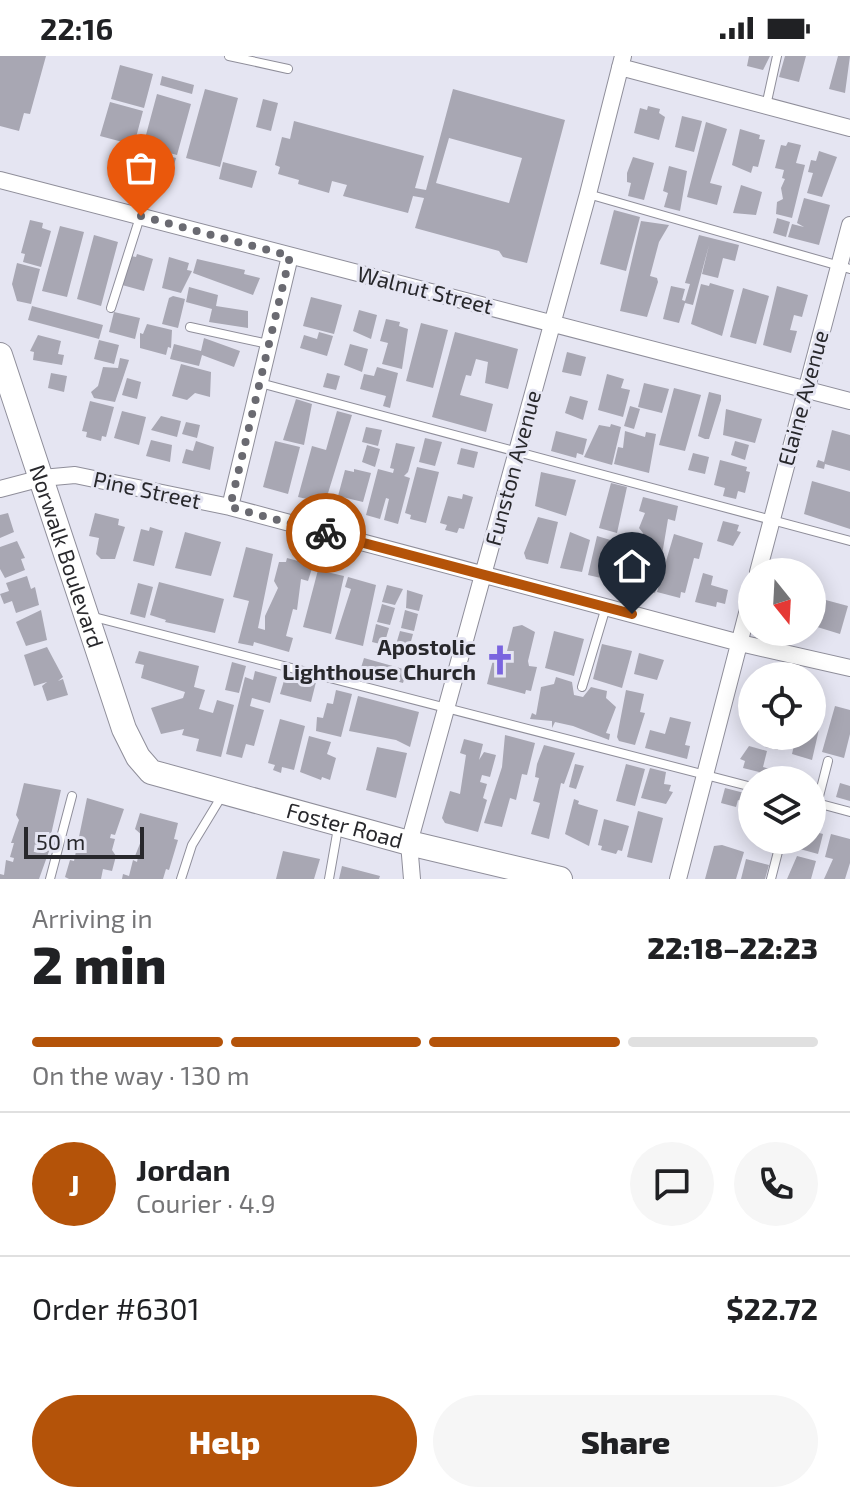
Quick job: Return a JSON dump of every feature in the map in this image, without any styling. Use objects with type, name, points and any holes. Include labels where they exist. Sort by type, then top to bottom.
[{"type":"street","points":[[621,61],[766,106],[850,128]]},
{"type":"street","name":"Funston Avenue","points":[[412,879],[409,843],[588,194],[621,61]]},
{"type":"street","name":"Walnut Street","points":[[0,180],[850,401]]},
{"type":"street","name":"Elaine Avenue","points":[[762,558],[806,390],[844,267],[850,225]]},
{"type":"street","points":[[230,507],[290,256]]},
{"type":"street","name":"Norwalk Boulevard","points":[[0,355],[124,729],[138,757]]},
{"type":"street","name":"Pine Street","points":[[0,489],[42,478],[75,475],[230,507],[738,642]]},
{"type":"street","points":[[678,879],[739,646]]},
{"type":"street","name":"Pine Street","points":[[753,646],[850,668]]},
{"type":"street","name":"Foster Road","points":[[138,757],[151,772],[223,794],[553,878]]},
{"type":"lane","points":[[229,56],[288,69]]},
{"type":"lane","points":[[766,106],[777,56]]},
{"type":"lane","points":[[588,194],[844,267]]},
{"type":"lane","points":[[111,308],[141,216]]},
{"type":"lane","points":[[190,327],[269,345]]},
{"type":"lane","points":[[260,383],[850,541]]},
{"type":"lane","points":[[582,687],[606,607]]},
{"type":"lane","points":[[85,615],[738,783]]},
{"type":"lane","points":[[826,767],[828,761]]},
{"type":"lane","points":[[181,879],[192,845],[223,794]]},
{"type":"lane","points":[[50,879],[72,796]]},
{"type":"lane","points":[[826,806],[850,812]]},
{"type":"lane","points":[[329,879],[339,824]]},
{"type":"lane","points":[[771,879],[777,854]]},
{"type":"building","points":[[0,56],[46,56],[30,114],[24,113],[19,131],[0,126]]},
{"type":"building","points":[[749,56],[770,56],[763,70],[747,66]]},
{"type":"building","points":[[785,56],[806,56],[799,82],[779,77]]},
{"type":"building","points":[[838,56],[850,56],[845,93],[829,89]]},
{"type":"building","points":[[120,65],[153,74],[144,108],[111,99]]},
{"type":"building","points":[[162,76],[194,85],[192,94],[160,85]]},
{"type":"building","points":[[205,89],[238,98],[220,167],[186,158]]},
{"type":"building","points":[[453,89],[565,120],[527,263],[503,257],[499,251],[415,228],[424,198],[413,196],[408,213],[343,196],[347,185],[332,181],[329,193],[278,174],[280,167],[275,165],[282,137],[290,139],[294,121],[424,156],[415,188],[426,190]],"holes":[[[449,138],[522,158],[509,203],[436,183]]]},
{"type":"building","points":[[157,94],[191,104],[177,155],[143,146]]},
{"type":"building","points":[[263,99],[278,103],[271,131],[256,127]]},
{"type":"building","points":[[110,102],[143,111],[134,145],[100,136]]},
{"type":"building","points":[[648,106],[660,109],[659,113],[665,117],[659,140],[634,133],[640,108],[647,110]]},
{"type":"building","points":[[682,116],[702,121],[694,152],[675,147]]},
{"type":"building","points":[[706,122],[727,129],[710,183],[722,186],[717,205],[687,197]]},
{"type":"building","points":[[740,129],[760,135],[759,139],[765,140],[758,167],[753,166],[751,173],[732,165]]},
{"type":"building","points":[[788,142],[801,145],[796,163],[805,165],[792,218],[776,214],[777,202],[783,199],[781,188],[785,179],[782,178],[784,170],[775,168],[781,145],[786,146]]},
{"type":"building","points":[[142,149],[176,158],[171,175],[138,166]]},
{"type":"building","points":[[819,151],[837,157],[822,197],[807,193],[813,173],[808,172],[811,160],[816,161]]},
{"type":"building","points":[[633,157],[654,163],[644,200],[628,196],[631,183],[627,182],[627,173]]},
{"type":"building","points":[[223,162],[257,171],[252,188],[219,179]]},
{"type":"building","points":[[669,166],[687,171],[680,211],[664,207],[668,193],[663,191]]},
{"type":"building","points":[[741,185],[762,192],[756,215],[733,213]]},
{"type":"building","points":[[804,198],[830,205],[819,245],[788,237],[792,224],[804,227],[797,223]]},
{"type":"building","points":[[614,210],[640,217],[626,271],[600,264]]},
{"type":"building","points":[[777,218],[790,222],[786,237],[773,233]]},
{"type":"building","points":[[30,220],[43,223],[42,228],[51,231],[41,267],[23,262],[25,254],[21,253]]},
{"type":"building","points":[[641,221],[669,225],[659,242],[650,276],[657,278],[658,282],[647,317],[620,311]]},
{"type":"building","points":[[60,226],[84,232],[67,297],[42,291]]},
{"type":"building","points":[[94,235],[118,242],[101,306],[77,299]]},
{"type":"building","points":[[699,235],[739,245],[735,261],[723,258],[718,278],[702,274],[709,245],[693,305],[685,303],[679,323],[663,319],[671,286],[685,289],[682,300],[685,301],[690,284],[685,283]]},
{"type":"building","points":[[137,254],[153,259],[144,291],[122,285],[131,256],[136,257]]},
{"type":"building","points":[[169,257],[189,263],[187,270],[192,271],[181,293],[162,288]]},
{"type":"building","points":[[197,259],[245,270],[244,274],[260,278],[253,295],[193,273]]},
{"type":"building","points":[[17,263],[40,269],[31,304],[17,301],[12,284]]},
{"type":"building","points":[[710,283],[734,290],[722,336],[691,324],[701,284],[709,286]]},
{"type":"building","points":[[777,286],[808,295],[802,317],[794,315],[790,330],[797,331],[791,353],[763,345]]},
{"type":"building","points":[[189,287],[218,295],[216,306],[248,311],[248,328],[209,322],[212,309],[186,302]]},
{"type":"building","points":[[743,288],[769,296],[756,344],[730,337]]},
{"type":"building","points":[[311,297],[342,305],[334,334],[303,326]]},
{"type":"building","points":[[169,298],[185,299],[178,328],[162,324]]},
{"type":"building","points":[[32,306],[103,325],[99,339],[28,320]]},
{"type":"building","points":[[359,310],[377,315],[371,339],[353,331]]},
{"type":"building","points":[[114,312],[140,318],[135,339],[109,332]]},
{"type":"building","points":[[386,319],[400,322],[399,326],[408,329],[402,369],[382,364],[388,343],[380,341]]},
{"type":"building","points":[[421,323],[448,330],[433,388],[406,381]]},
{"type":"building","points":[[147,324],[172,330],[171,348],[168,347],[166,355],[140,348],[140,333],[143,334]]},
{"type":"building","points":[[319,332],[333,336],[327,356],[300,348],[304,335],[317,339]]},
{"type":"building","points":[[455,332],[518,349],[508,389],[485,383],[488,362],[476,359],[471,376],[466,375],[460,395],[493,404],[486,432],[432,417]]},
{"type":"building","points":[[38,335],[61,341],[58,354],[64,355],[62,365],[33,360],[34,352],[30,351]]},
{"type":"building","points":[[204,338],[240,351],[234,367],[202,355],[199,366],[170,359],[174,344],[201,351]]},
{"type":"building","points":[[99,340],[119,345],[114,364],[94,359]]},
{"type":"building","points":[[350,344],[368,349],[362,372],[344,365]]},
{"type":"building","points":[[567,352],[586,357],[581,376],[562,372]]},
{"type":"building","points":[[120,358],[129,360],[115,402],[94,398],[91,392],[98,386],[103,367],[118,368]]},
{"type":"building","points":[[181,364],[211,372],[210,397],[195,393],[187,400],[172,396]]},
{"type":"building","points":[[377,367],[398,373],[390,408],[383,406],[386,396],[360,389],[364,374],[374,376]]},
{"type":"building","points":[[51,373],[67,376],[64,392],[48,388]]},
{"type":"building","points":[[327,373],[340,376],[336,390],[323,387]]},
{"type":"building","points":[[607,374],[624,379],[621,388],[630,390],[623,417],[598,410]]},
{"type":"building","points":[[127,378],[141,382],[137,399],[122,395]]},
{"type":"building","points":[[644,383],[669,389],[662,413],[638,407]]},
{"type":"building","points":[[674,388],[701,395],[685,451],[659,445]]},
{"type":"building","points":[[709,392],[721,395],[721,400],[709,439],[705,439],[698,436]]},
{"type":"building","points":[[570,396],[588,401],[583,420],[565,413]]},
{"type":"building","points":[[296,399],[312,404],[304,445],[283,440]]},
{"type":"building","points":[[90,401],[114,407],[106,437],[102,436],[101,441],[86,437],[87,432],[82,431]]},
{"type":"building","points":[[630,406],[640,409],[634,429],[624,426]]},
{"type":"building","points":[[726,409],[762,419],[755,443],[723,435]]},
{"type":"building","points":[[122,411],[146,417],[139,445],[114,438]]},
{"type":"building","points":[[337,411],[352,415],[325,503],[298,497],[312,446],[326,450]]},
{"type":"building","points":[[161,416],[181,421],[177,437],[151,430]]},
{"type":"building","points":[[186,422],[200,425],[197,438],[182,434]]},
{"type":"building","points":[[611,424],[621,427],[612,465],[584,457],[599,425],[610,427]]},
{"type":"building","points":[[366,427],[382,430],[378,446],[362,442]]},
{"type":"building","points":[[832,430],[850,435],[850,471],[825,464],[824,469],[816,467],[818,460],[824,462]]},
{"type":"building","points":[[556,431],[587,439],[583,455],[577,453],[576,458],[551,451]]},
{"type":"building","points":[[625,431],[645,437],[646,432],[656,434],[649,473],[614,464],[618,447],[623,448]]},
{"type":"building","points":[[425,438],[442,442],[435,466],[419,462]]},
{"type":"building","points":[[151,440],[172,445],[170,462],[146,456]]},
{"type":"building","points":[[196,441],[214,447],[210,470],[182,463],[186,449],[193,451]]},
{"type":"building","points":[[275,441],[300,447],[288,494],[263,487]]},
{"type":"building","points":[[735,441],[749,445],[745,460],[731,455]]},
{"type":"building","points":[[396,443],[415,447],[404,476],[410,478],[398,524],[384,520],[389,499],[386,498],[380,519],[366,515],[378,469],[393,473],[394,469],[390,468]]},
{"type":"building","points":[[367,445],[380,449],[375,467],[362,462]]},
{"type":"building","points":[[461,448],[478,452],[474,468],[457,464]]},
{"type":"building","points":[[693,453],[709,457],[705,474],[688,470]]},
{"type":"building","points":[[720,460],[747,467],[746,471],[750,472],[745,493],[738,491],[736,499],[723,496],[725,488],[714,485]]},
{"type":"building","points":[[417,467],[439,472],[426,523],[410,519],[411,515],[405,513]]},
{"type":"building","points":[[354,469],[371,473],[363,502],[338,496],[345,470],[354,472]]},
{"type":"building","points":[[541,472],[576,480],[566,516],[535,506]]},
{"type":"building","points":[[812,481],[850,492],[850,529],[804,514]]},
{"type":"building","points":[[611,483],[627,487],[617,533],[599,528]]},
{"type":"building","points":[[463,494],[473,497],[464,529],[459,528],[457,533],[445,530],[447,525],[440,523],[448,496],[462,499]]},
{"type":"building","points":[[643,497],[678,506],[675,521],[668,519],[662,555],[659,554],[653,575],[660,576],[655,593],[624,581],[631,554],[637,555],[638,538],[641,539],[643,533],[639,528],[645,513],[639,511]]},
{"type":"building","points":[[8,513],[14,532],[0,538],[0,515]]},
{"type":"building","points":[[95,513],[119,519],[118,525],[125,527],[115,559],[101,559],[96,554],[99,538],[89,536]]},
{"type":"building","points":[[538,517],[558,522],[548,564],[526,559],[524,553]]},
{"type":"building","points":[[723,521],[739,525],[737,531],[741,532],[733,546],[717,541]]},
{"type":"building","points":[[150,527],[163,531],[154,566],[133,561],[141,529],[149,531]]},
{"type":"building","points":[[185,532],[221,542],[211,576],[175,568]]},
{"type":"building","points":[[570,532],[590,540],[582,572],[560,568]]},
{"type":"building","points":[[674,534],[703,543],[699,559],[694,558],[685,593],[681,592],[680,598],[657,592]]},
{"type":"building","points":[[597,536],[624,544],[614,581],[588,575]]},
{"type":"building","points":[[17,541],[25,558],[21,559],[25,570],[5,578],[0,569],[0,547]]},
{"type":"building","points":[[246,547],[273,554],[258,628],[265,630],[265,616],[278,588],[274,581],[279,562],[286,562],[287,558],[313,565],[308,581],[301,579],[297,610],[293,609],[286,636],[293,638],[289,652],[254,642],[253,646],[238,643],[249,601],[233,597]]},
{"type":"building","points":[[318,570],[344,576],[331,634],[303,627]]},
{"type":"building","points":[[703,573],[713,576],[711,585],[728,590],[725,604],[717,602],[716,607],[695,602]]},
{"type":"building","points":[[27,576],[31,589],[35,587],[39,605],[16,613],[12,601],[4,604],[0,594],[9,591],[6,583]]},
{"type":"building","points":[[348,577],[376,585],[363,646],[335,639],[351,589],[345,587]]},
{"type":"building","points":[[159,582],[224,599],[215,633],[165,622],[150,615]]},
{"type":"building","points":[[138,583],[153,587],[145,618],[130,614]]},
{"type":"building","points":[[387,585],[403,589],[395,605],[382,602]]},
{"type":"building","points":[[407,590],[423,595],[419,611],[406,608]]},
{"type":"building","points":[[826,600],[848,606],[840,634],[826,630]]},
{"type":"building","points":[[382,604],[395,608],[390,625],[377,622]]},
{"type":"building","points":[[41,610],[47,640],[26,646],[16,622]]},
{"type":"building","points":[[405,610],[418,614],[414,631],[401,628]]},
{"type":"building","points":[[376,624],[389,628],[384,645],[372,642]]},
{"type":"building","points":[[522,625],[535,632],[528,661],[529,666],[537,667],[531,691],[526,690],[525,694],[487,684],[494,656],[502,658],[506,655],[513,627]]},
{"type":"building","points":[[400,631],[413,634],[408,652],[395,648]]},
{"type":"building","points":[[554,631],[584,639],[574,676],[545,668]]},
{"type":"building","points":[[602,644],[632,651],[622,688],[593,679]]},
{"type":"building","points":[[47,647],[63,677],[58,681],[63,679],[68,695],[47,701],[42,686],[47,682],[34,686],[24,655]]},
{"type":"building","points":[[139,651],[199,666],[194,687],[205,690],[199,709],[213,713],[217,700],[234,705],[221,757],[196,751],[199,739],[182,735],[184,729],[161,734],[151,708],[183,698],[185,692],[141,678],[144,665],[135,663]]},
{"type":"building","points":[[639,653],[664,660],[657,680],[634,674]]},
{"type":"building","points":[[364,658],[407,670],[403,683],[360,671]]},
{"type":"building","points":[[232,662],[246,666],[239,693],[225,690]]},
{"type":"building","points":[[255,671],[277,677],[270,703],[252,698],[250,706],[264,710],[254,746],[246,744],[242,758],[226,754],[245,677],[253,680]]},
{"type":"building","points":[[286,674],[316,682],[311,702],[280,694]]},
{"type":"building","points":[[556,677],[572,682],[574,695],[583,697],[591,687],[607,691],[606,698],[616,707],[606,733],[610,734],[609,740],[573,726],[555,722],[552,728],[552,721],[530,719],[532,713],[536,715],[541,687],[554,684]]},
{"type":"building","points":[[336,690],[352,694],[341,737],[316,731],[317,717],[323,718],[327,703],[333,704]]},
{"type":"building","points":[[626,690],[644,694],[640,712],[645,713],[635,745],[619,741],[617,737]]},
{"type":"building","points":[[358,696],[419,712],[410,747],[396,740],[349,731]]},
{"type":"building","points":[[835,706],[850,710],[850,734],[844,758],[822,752],[826,750],[826,738]]},
{"type":"building","points":[[670,717],[691,722],[685,745],[690,746],[687,759],[645,748],[650,730],[665,734]]},
{"type":"building","points":[[280,719],[305,726],[294,770],[282,767],[281,773],[273,770],[275,765],[268,763]]},
{"type":"building","points":[[505,735],[535,743],[527,775],[522,774],[516,800],[510,798],[502,827],[484,823],[502,767]]},
{"type":"building","points":[[309,736],[331,742],[327,754],[336,758],[330,780],[300,772]]},
{"type":"building","points":[[464,739],[483,744],[479,760],[484,752],[496,755],[490,777],[482,775],[480,782],[487,784],[483,798],[487,800],[478,832],[445,823],[442,818],[450,791],[460,794],[466,755],[460,753]]},
{"type":"building","points":[[544,745],[575,753],[564,784],[561,783],[549,839],[531,834],[540,803],[533,801],[539,778],[535,777],[537,764]]},
{"type":"building","points":[[377,747],[407,753],[396,798],[366,790]]},
{"type":"building","points":[[746,750],[767,751],[763,766],[744,766],[745,761],[740,759]]},
{"type":"building","points":[[793,750],[814,750],[812,760],[792,754]]},
{"type":"building","points":[[575,764],[584,766],[576,789],[569,787]]},
{"type":"building","points":[[626,764],[645,769],[635,806],[616,801]]},
{"type":"building","points":[[650,768],[666,772],[664,784],[671,785],[669,791],[673,792],[666,804],[641,798]]},
{"type":"building","points":[[24,783],[61,790],[50,839],[53,840],[39,879],[0,879],[0,874],[4,875],[6,860],[13,862],[14,858],[10,857],[14,843],[11,843],[19,820],[16,815]]},
{"type":"building","points":[[840,783],[850,786],[850,801],[836,797]]},
{"type":"building","points":[[725,788],[738,791],[736,807],[721,803]]},
{"type":"building","points":[[87,798],[124,809],[115,835],[111,834],[110,838],[115,839],[112,850],[116,856],[112,871],[103,869],[101,879],[69,879],[65,877],[70,860],[74,861]]},
{"type":"building","points":[[574,799],[579,801],[578,804],[598,810],[589,846],[565,834]]},
{"type":"building","points":[[638,811],[663,818],[652,863],[627,857]]},
{"type":"building","points":[[140,813],[178,823],[174,839],[178,840],[163,879],[122,879],[123,874],[129,876],[133,860],[137,862],[138,857],[135,856],[143,836],[135,829]]},
{"type":"building","points":[[604,819],[629,826],[622,851],[618,850],[616,854],[601,850],[602,846],[598,845]]},
{"type":"building","points":[[831,834],[850,839],[850,863],[845,879],[824,879],[833,859],[825,857]]},
{"type":"building","points":[[722,845],[743,854],[736,879],[705,879],[714,846]]},
{"type":"building","points":[[283,851],[320,859],[314,879],[276,879]]},
{"type":"building","points":[[797,856],[816,861],[811,879],[787,879]]},
{"type":"building","points":[[746,859],[769,865],[765,879],[741,879]]},
{"type":"building","points":[[342,866],[380,876],[379,879],[339,879]]},
{"type":"way so far","points":[[141,216],[290,256],[230,507],[326,533]]},
{"type":"place","name":"Apostolic Lighthouse Church","points":[[500,660]]},
{"type":"route","points":[[326,533],[632,614]]}]
